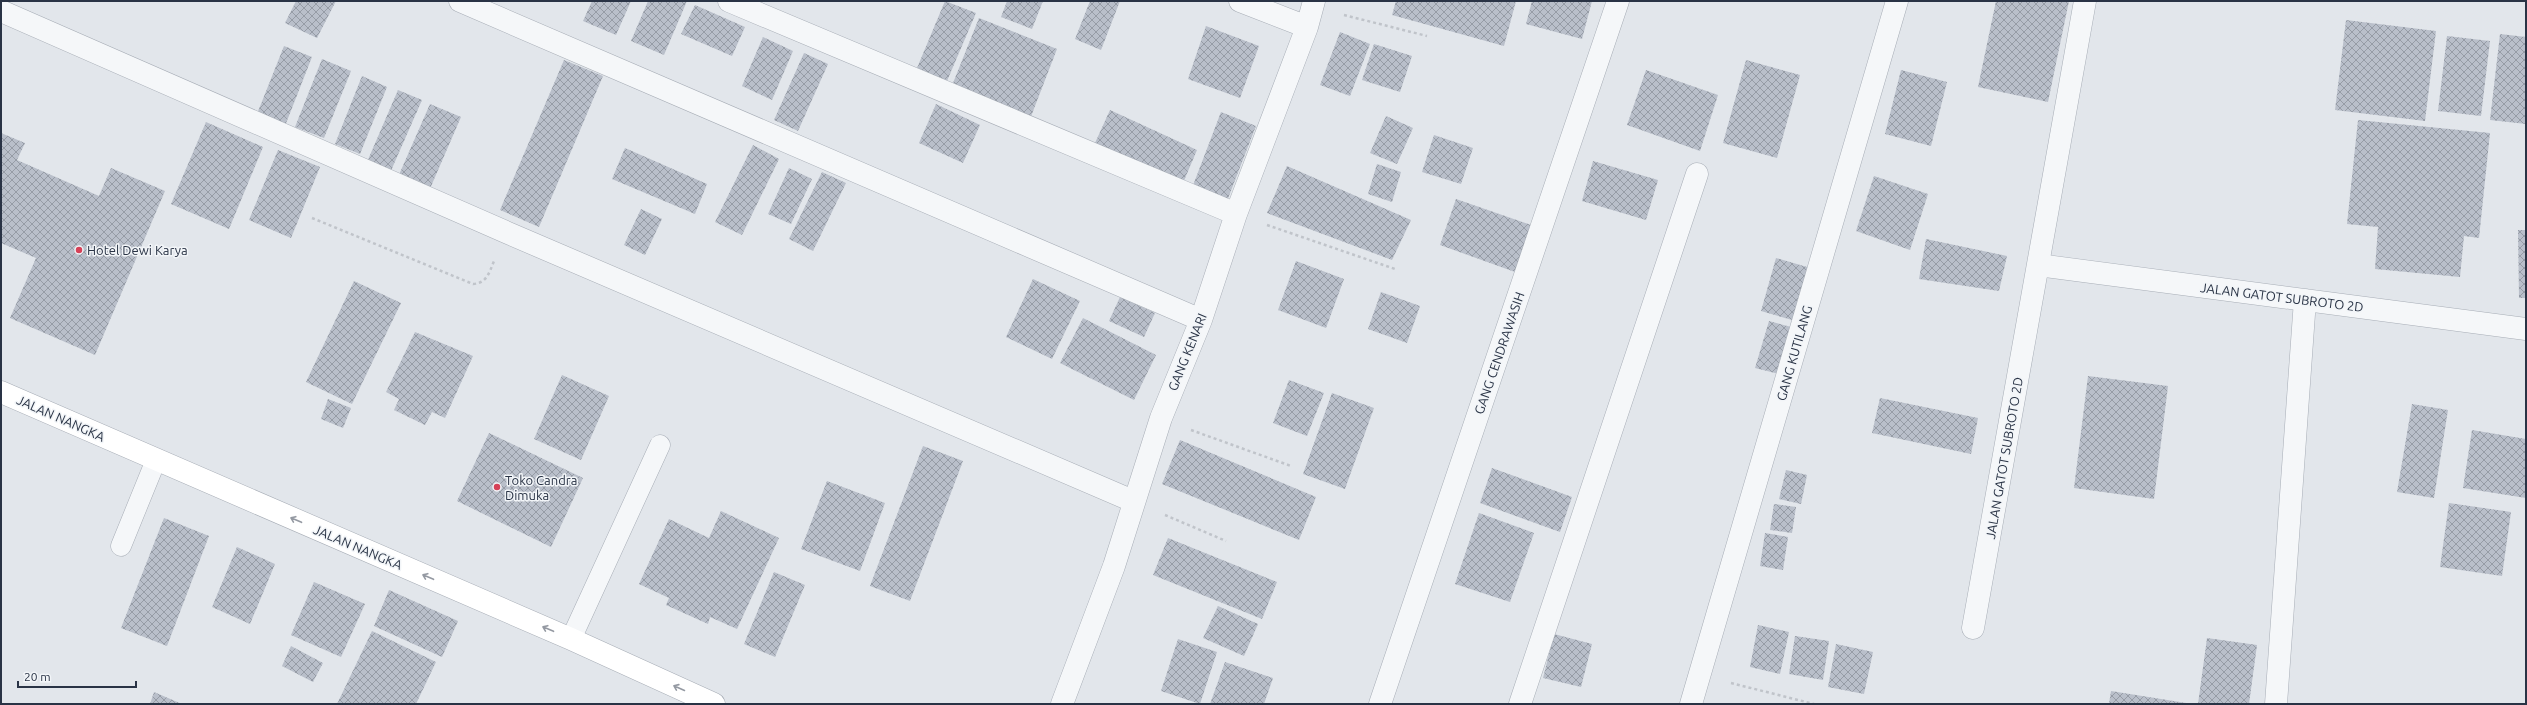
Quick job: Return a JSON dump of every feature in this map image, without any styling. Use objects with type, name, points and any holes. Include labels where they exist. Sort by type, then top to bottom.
[{"type":"main road","name":"JALAN NANGKA","points":[[1,392],[571,638],[714,704]]},
{"type":"street","points":[[460,1],[1201,320]]},
{"type":"street","points":[[729,1],[1236,214]]},
{"type":"street","points":[[1240,1],[1311,12]]},
{"type":"street","name":"GANG CENDRAWASIH","points":[[1380,704],[1618,1]]},
{"type":"street","name":"GANG KUTILANG","points":[[1691,704],[1897,1]]},
{"type":"street","name":"JALAN GATOT SUBROTO 2D","points":[[1973,628],[2085,1]]},
{"type":"street","points":[[1,11],[508,233],[1133,501]]},
{"type":"street","name":"GANG KENARI","points":[[1062,704],[1114,566],[1133,501],[1161,418],[1201,320],[1236,214],[1311,12]]},
{"type":"street","points":[[1520,704],[1697,174]]},
{"type":"street","name":"JALAN GATOT SUBROTO 2D","points":[[2038,265],[2526,329]]},
{"type":"street","points":[[2276,704],[2305,300]]},
{"type":"lane","points":[[571,638],[660,445]]},
{"type":"lane","points":[[121,546],[156,460]]},
{"type":"path","points":[[1311,12],[1427,36]]},
{"type":"path","points":[[1236,214],[1395,269]]},
{"type":"path","points":[[312,218],[473,284],[481,283],[487,278],[508,233]]},
{"type":"path","points":[[1161,418],[1291,466]]},
{"type":"path","points":[[1133,501],[1226,541]]},
{"type":"path","points":[[1700,674],[1814,704]]},
{"type":"building","points":[[296,1],[336,1],[317,38],[285,23]]},
{"type":"building","points":[[592,1],[631,1],[616,35],[583,21]]},
{"type":"building","points":[[648,1],[687,1],[664,55],[631,41]]},
{"type":"building","points":[[945,1],[976,13],[947,81],[917,68]]},
{"type":"building","points":[[1007,1],[1043,1],[1032,29],[1001,17]]},
{"type":"building","points":[[1090,1],[1120,1],[1101,50],[1075,39]]},
{"type":"building","points":[[1396,1],[1516,1],[1504,46],[1392,15]]},
{"type":"building","points":[[1532,1],[1592,1],[1582,39],[1526,24]]},
{"type":"building","points":[[1996,1],[2069,1],[2048,102],[1978,87]]},
{"type":"building","points":[[695,5],[745,27],[732,56],[681,34]]},
{"type":"building","points":[[979,18],[1057,49],[1030,119],[951,88]]},
{"type":"building","points":[[2346,20],[2436,31],[2425,121],[2335,110]]},
{"type":"building","points":[[1206,26],[1259,46],[1240,98],[1188,79]]},
{"type":"building","points":[[1340,32],[1370,44],[1350,96],[1320,85]]},
{"type":"building","points":[[2500,34],[2526,37],[2526,124],[2490,120]]},
{"type":"building","points":[[2447,36],[2490,41],[2481,116],[2438,111]]},
{"type":"building","points":[[763,37],[793,51],[772,100],[742,86]]},
{"type":"building","points":[[1374,44],[1412,56],[1400,92],[1362,80]]},
{"type":"building","points":[[284,46],[312,57],[283,131],[255,119]]},
{"type":"building","points":[[804,53],[828,64],[798,131],[774,120]]},
{"type":"building","points":[[322,59],[351,71],[324,138],[295,127]]},
{"type":"building","points":[[564,60],[603,76],[539,227],[500,210]]},
{"type":"building","points":[[1746,60],[1800,75],[1777,158],[1723,143]]},
{"type":"building","points":[[1646,70],[1718,95],[1700,151],[1627,125]]},
{"type":"building","points":[[1901,70],[1947,82],[1931,146],[1885,134]]},
{"type":"building","points":[[362,76],[387,87],[360,154],[335,144]]},
{"type":"building","points":[[398,90],[422,100],[390,173],[367,162]]},
{"type":"building","points":[[430,104],[461,117],[429,191],[398,177]]},
{"type":"building","points":[[936,104],[980,125],[963,163],[919,143]]},
{"type":"building","points":[[1110,110],[1197,150],[1183,183],[1095,143]]},
{"type":"building","points":[[1221,112],[1256,126],[1227,201],[1192,188]]},
{"type":"building","points":[[1386,116],[1413,128],[1397,164],[1370,153]]},
{"type":"building","points":[[2358,120],[2490,133],[2479,238],[2464,236],[2460,277],[2375,269],[2378,227],[2347,224]]},
{"type":"building","points":[[206,122],[263,147],[229,229],[171,204]]},
{"type":"building","name":"Hotel Dewi Karya","points":[[1,133],[25,143],[17,160],[99,196],[111,168],[165,191],[95,355],[10,318],[36,258],[1,243]]},
{"type":"building","points":[[1434,135],[1473,148],[1461,184],[1422,172]]},
{"type":"building","points":[[753,145],[779,159],[742,235],[715,222]]},
{"type":"building","points":[[625,148],[707,184],[695,214],[612,179]]},
{"type":"building","points":[[278,150],[320,167],[291,238],[249,220]]},
{"type":"building","points":[[1593,161],[1658,180],[1646,220],[1582,201]]},
{"type":"building","points":[[1377,164],[1401,172],[1392,202],[1368,194]]},
{"type":"building","points":[[1287,166],[1411,220],[1392,260],[1267,213]]},
{"type":"building","points":[[789,168],[812,179],[791,224],[768,214]]},
{"type":"building","points":[[822,172],[846,183],[813,251],[789,239]]},
{"type":"building","points":[[1874,176],[1928,194],[1910,250],[1856,231]]},
{"type":"building","points":[[1456,199],[1531,225],[1515,272],[1440,245]]},
{"type":"building","points":[[641,209],[662,219],[645,255],[624,245]]},
{"type":"building","points":[[2518,230],[2526,230],[2526,298],[2519,298]]},
{"type":"building","points":[[1926,239],[2007,256],[1999,291],[1919,279]]},
{"type":"building","points":[[1776,258],[1814,269],[1799,322],[1761,311]]},
{"type":"building","points":[[1296,261],[1344,279],[1326,328],[1278,310]]},
{"type":"building","points":[[1033,279],[1080,301],[1052,359],[1006,337]]},
{"type":"building","points":[[354,281],[401,303],[352,404],[306,382]]},
{"type":"building","points":[[1381,292],[1420,306],[1407,343],[1368,329]]},
{"type":"building","points":[[1120,297],[1155,313],[1144,337],[1109,321]]},
{"type":"building","points":[[1083,318],[1156,355],[1134,400],[1060,363]]},
{"type":"building","points":[[1769,321],[1795,328],[1783,375],[1755,368]]},
{"type":"building","points":[[415,332],[473,356],[445,418],[432,412],[425,425],[394,410],[399,399],[386,392]]},
{"type":"building","points":[[562,375],[609,396],[581,460],[534,439]]},
{"type":"building","points":[[2088,376],[2168,386],[2154,499],[2074,488]]},
{"type":"building","points":[[1289,380],[1324,393],[1307,436],[1273,423]]},
{"type":"building","points":[[1332,393],[1374,408],[1345,489],[1303,474]]},
{"type":"building","points":[[1880,398],[1978,418],[1971,454],[1872,433]]},
{"type":"building","points":[[328,399],[351,408],[343,428],[321,419]]},
{"type":"building","points":[[2412,404],[2448,410],[2434,498],[2397,492]]},
{"type":"building","points":[[2472,430],[2526,439],[2526,498],[2463,488]]},
{"type":"building","points":[[489,433],[583,478],[551,547],[457,501]]},
{"type":"building","points":[[1180,440],[1316,497],[1299,540],[1162,484]]},
{"type":"building","points":[[923,446],[963,461],[910,601],[870,586]]},
{"type":"building","points":[[1492,468],[1572,497],[1560,532],[1480,503]]},
{"type":"building","points":[[1786,470],[1807,475],[1801,504],[1779,499]]},
{"type":"building","points":[[827,481],[885,503],[860,571],[801,549]]},
{"type":"building","points":[[2449,503],[2511,512],[2502,576],[2440,567]]},
{"type":"building","points":[[1774,504],[1796,507],[1792,533],[1770,530]]},
{"type":"building","points":[[721,511],[779,538],[737,629],[710,617],[708,624],[666,605],[669,598],[639,584],[669,519],[709,538]]},
{"type":"building","points":[[1479,513],[1534,533],[1510,602],[1455,584]]},
{"type":"building","points":[[164,518],[209,536],[167,646],[121,628]]},
{"type":"building","points":[[1765,533],[1788,537],[1783,570],[1760,566]]},
{"type":"building","points":[[1168,538],[1277,582],[1262,619],[1153,575]]},
{"type":"building","points":[[237,547],[275,564],[250,624],[212,607]]},
{"type":"building","points":[[774,572],[805,585],[775,657],[744,644]]},
{"type":"building","points":[[314,582],[365,604],[341,657],[291,635]]},
{"type":"building","points":[[389,590],[458,621],[442,657],[374,626]]},
{"type":"building","points":[[1218,606],[1258,624],[1244,656],[1203,638]]},
{"type":"building","points":[[1758,625],[1789,632],[1780,674],[1750,667]]},
{"type":"building","points":[[372,631],[436,662],[416,704],[337,704]]},
{"type":"building","points":[[1554,634],[1592,644],[1581,687],[1543,678]]},
{"type":"building","points":[[1795,636],[1829,641],[1823,680],[1789,674]]},
{"type":"building","points":[[2207,638],[2257,645],[2249,704],[2198,704]]},
{"type":"building","points":[[1178,639],[1217,652],[1200,704],[1161,691]]},
{"type":"building","points":[[1836,644],[1873,652],[1864,694],[1828,687]]},
{"type":"building","points":[[291,646],[323,663],[313,682],[282,666]]},
{"type":"building","points":[[1225,662],[1273,678],[1264,704],[1210,704]]},
{"type":"building","points":[[2111,691],[2186,703],[2186,704],[2109,704]]},
{"type":"building","points":[[154,692],[182,704],[150,704]]},
{"type":"place","name":"Hotel Dewi Karya","points":[[79,250]]},
{"type":"place","name":"Toko Candra Dimuka","points":[[497,487]]}]
